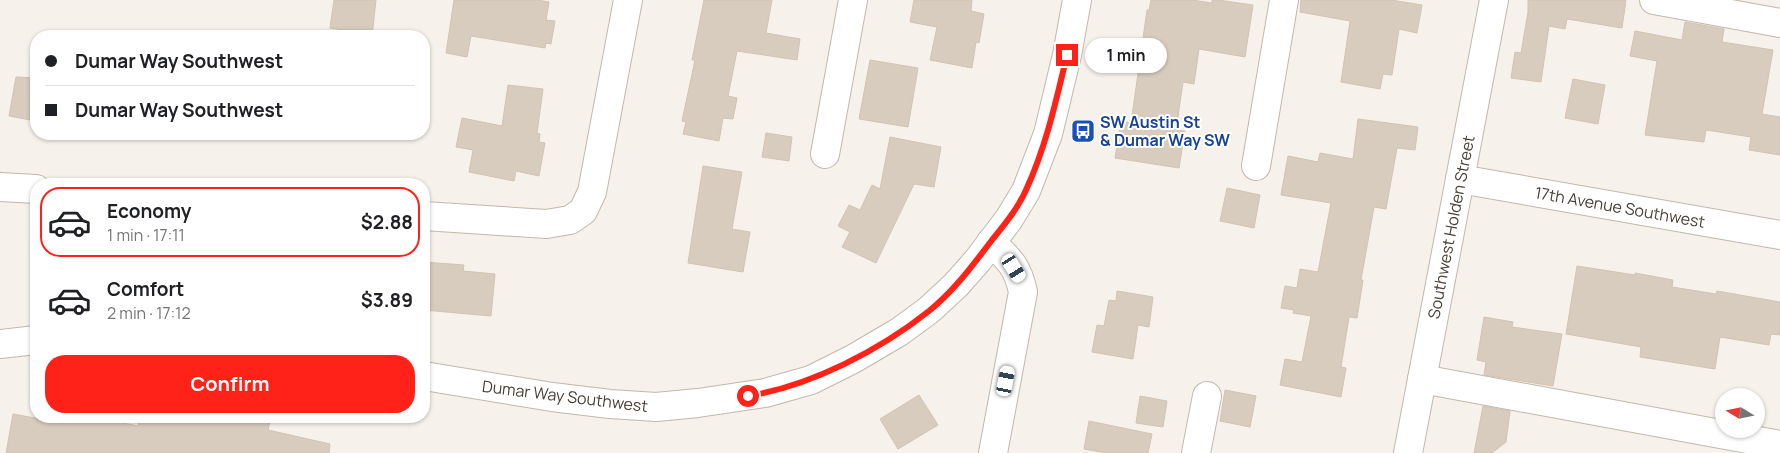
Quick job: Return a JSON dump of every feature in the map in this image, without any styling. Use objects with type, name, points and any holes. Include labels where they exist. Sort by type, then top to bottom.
[{"type":"street","points":[[430,216],[546,224],[570,220],[583,211],[592,192],[628,0]]},
{"type":"street","points":[[825,154],[853,0]]},
{"type":"street","name":"Dumar Way Southwest","points":[[430,377],[562,398],[656,407],[765,393],[811,380],[853,360],[899,332],[930,310],[978,260],[1009,219],[1026,190],[1048,134],[1067,55],[1077,0]]},
{"type":"street","points":[[1256,166],[1284,0]]},
{"type":"street","name":"Southwest Holden Street","points":[[1408,453],[1494,0]]},
{"type":"street","points":[[1654,0],[1780,23]]},
{"type":"street","name":"17th Avenue Southwest","points":[[1460,179],[1780,235]]},
{"type":"street","points":[[0,187],[30,189]]},
{"type":"street","points":[[991,242],[1009,259],[1020,276],[1023,292],[993,453]]},
{"type":"street","points":[[0,344],[30,341]]},
{"type":"street","points":[[1422,379],[1780,445]]},
{"type":"street","points":[[1196,453],[1206,396]]},
{"type":"building","points":[[334,0],[376,0],[373,30],[330,28]]},
{"type":"building","points":[[454,0],[537,0],[549,2],[546,20],[555,21],[551,44],[546,43],[545,48],[471,36],[467,57],[446,53]]},
{"type":"building","points":[[704,0],[772,0],[766,33],[800,39],[797,60],[737,51],[728,96],[737,98],[733,119],[723,118],[719,141],[683,134],[686,122],[682,121],[695,60],[692,60]]},
{"type":"building","points":[[914,0],[972,0],[971,11],[984,14],[979,43],[976,42],[972,68],[930,60],[937,27],[910,22]]},
{"type":"building","points":[[1151,0],[1192,0],[1212,3],[1212,0],[1218,0],[1253,5],[1245,57],[1199,49],[1194,84],[1183,82],[1176,130],[1185,131],[1179,168],[1115,158],[1121,121],[1131,123],[1147,10],[1149,10]]},
{"type":"building","points":[[1301,0],[1391,0],[1422,5],[1417,33],[1399,29],[1392,75],[1383,74],[1380,89],[1341,82],[1350,21],[1300,12]]},
{"type":"building","points":[[1528,0],[1626,0],[1622,28],[1567,19],[1565,29],[1549,26],[1541,82],[1511,78],[1515,52],[1521,53],[1528,12]]},
{"type":"building","points":[[1685,22],[1724,29],[1722,42],[1773,50],[1762,114],[1780,117],[1780,155],[1749,150],[1751,137],[1706,130],[1704,142],[1645,135],[1657,61],[1630,56],[1635,31],[1682,40]]},
{"type":"building","points":[[870,60],[918,68],[908,127],[859,119]]},
{"type":"building","points":[[16,77],[30,78],[30,120],[9,116]]},
{"type":"building","points":[[1573,79],[1605,85],[1598,124],[1565,118]]},
{"type":"building","points":[[508,85],[543,89],[537,133],[540,134],[539,142],[545,143],[539,176],[516,171],[514,181],[469,172],[473,150],[456,147],[462,118],[502,126]]},
{"type":"building","points":[[1358,119],[1418,127],[1415,150],[1397,148],[1386,209],[1374,207],[1361,280],[1363,280],[1357,318],[1349,317],[1341,367],[1346,368],[1341,397],[1280,385],[1285,359],[1302,362],[1311,316],[1293,313],[1294,310],[1281,308],[1285,286],[1297,288],[1300,269],[1318,272],[1331,203],[1281,195],[1288,156],[1318,162],[1320,153],[1353,159]]},
{"type":"building","points":[[766,133],[792,137],[789,161],[762,157]]},
{"type":"building","points":[[890,137],[941,147],[934,187],[914,184],[876,263],[842,247],[850,232],[838,226],[849,205],[860,210],[872,185],[880,189]]},
{"type":"building","points":[[703,166],[742,172],[732,229],[750,232],[743,272],[688,263]]},
{"type":"building","points":[[1227,188],[1260,195],[1254,228],[1220,221]]},
{"type":"building","points":[[430,262],[464,265],[463,271],[495,274],[491,316],[430,311]]},
{"type":"building","points":[[1577,266],[1673,280],[1672,287],[1716,294],[1717,291],[1780,302],[1780,335],[1771,334],[1769,345],[1720,337],[1715,369],[1640,357],[1641,347],[1566,334]]},
{"type":"building","points":[[1117,291],[1153,297],[1149,327],[1138,325],[1133,359],[1092,352],[1097,325],[1104,326],[1109,300],[1116,301]]},
{"type":"building","points":[[1484,317],[1513,322],[1512,327],[1562,334],[1553,386],[1484,375],[1486,362],[1477,360]]},
{"type":"building","points":[[1225,390],[1256,396],[1250,427],[1220,421]]},
{"type":"building","points":[[919,395],[938,425],[898,449],[880,419]]},
{"type":"building","points":[[1140,396],[1167,401],[1163,427],[1136,423]]},
{"type":"building","points":[[1483,406],[1510,411],[1506,442],[1492,453],[1474,453]]},
{"type":"building","points":[[13,414],[30,417],[30,423],[123,423],[138,426],[139,423],[270,423],[268,430],[330,444],[329,453],[6,453]]},
{"type":"building","points":[[1089,421],[1152,434],[1148,453],[1106,453],[1084,449]]},
{"type":"place","name":"SW Austin St & Dumar Way SW","points":[[1083,131]]},
{"type":"route","points":[[748,396],[811,380],[853,360],[899,332],[930,310],[956,285],[978,260],[1009,219],[1026,190],[1048,134],[1067,55]]}]
